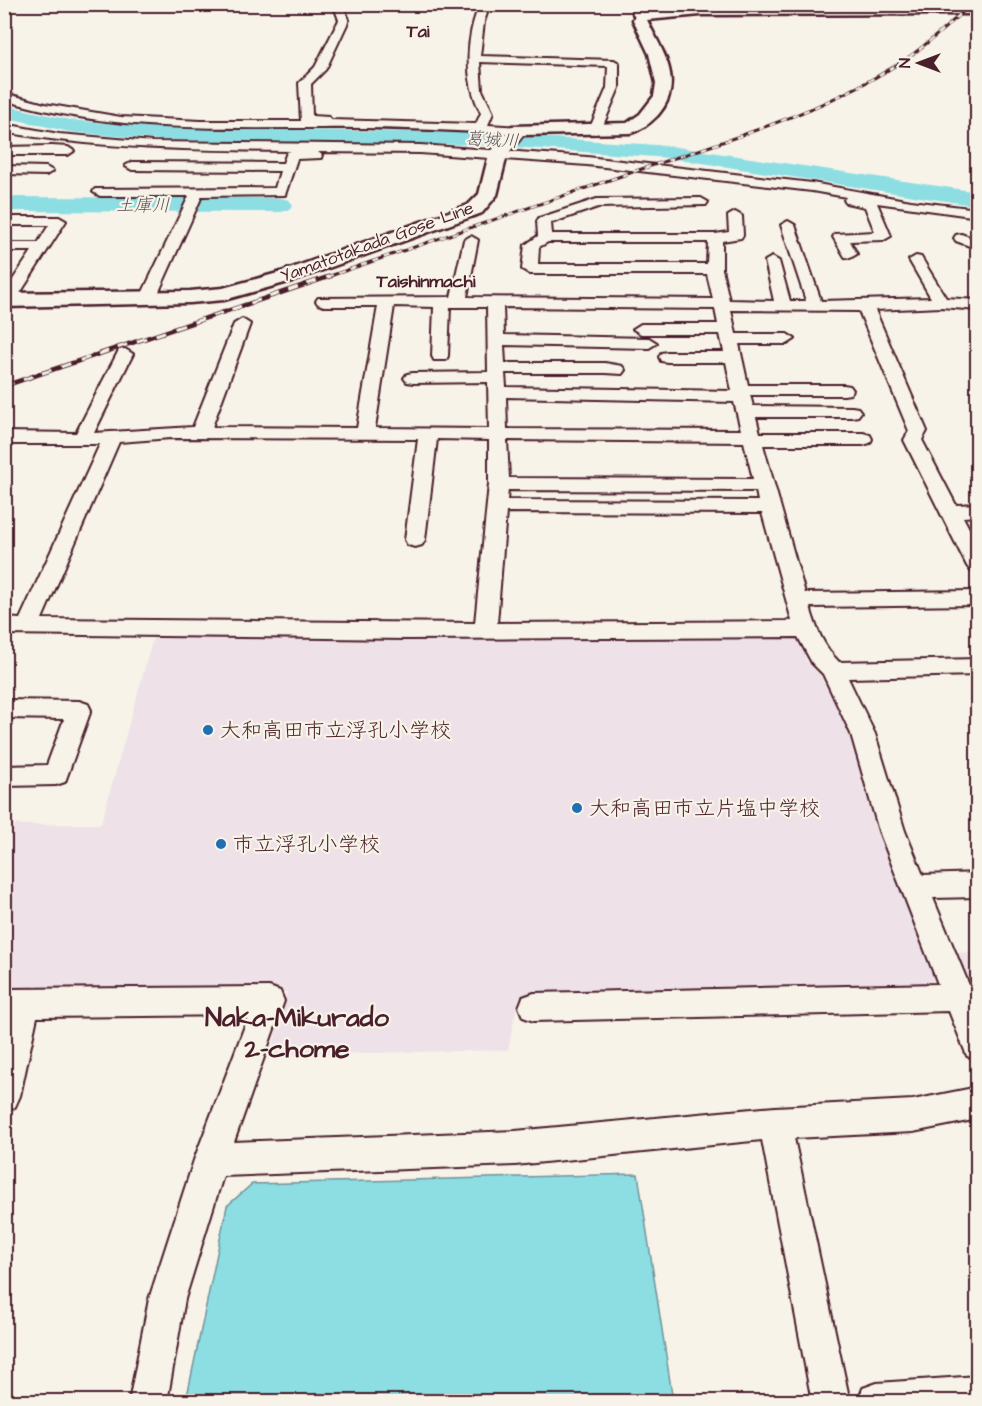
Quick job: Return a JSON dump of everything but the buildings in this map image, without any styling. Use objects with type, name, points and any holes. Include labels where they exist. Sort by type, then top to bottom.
[{"type":"main road","points":[[516,132],[631,128],[646,120],[664,90],[661,71],[640,20],[639,10],[691,12],[787,8],[944,8],[978,10]]},
{"type":"main road","name":"Yamatotakada Gose Line","points":[[6,302],[190,297],[236,291],[285,277],[475,209],[488,195],[500,152],[516,132]]},
{"type":"street","points":[[338,4],[344,20],[320,69],[305,83],[306,119],[339,120],[357,124]]},
{"type":"street","points":[[481,128],[487,113],[476,90],[476,59],[479,15],[485,4]]},
{"type":"street","points":[[476,59],[614,63],[613,88],[595,130]]},
{"type":"street","points":[[4,96],[66,113],[160,124],[357,124],[481,128],[516,132]]},
{"type":"street","points":[[5,128],[58,138],[153,146],[500,152],[812,187],[911,205],[978,213]]},
{"type":"street","points":[[4,151],[31,152],[46,149],[75,152]]},
{"type":"street","points":[[100,192],[280,192],[292,155],[402,152],[420,149]]},
{"type":"street","points":[[132,166],[288,167]]},
{"type":"street","points":[[4,170],[46,171]]},
{"type":"street","points":[[812,187],[827,195],[871,204],[884,236],[840,237],[850,254]]},
{"type":"street","points":[[148,298],[197,193]]},
{"type":"street","points":[[545,238],[544,222],[597,203],[701,202]]},
{"type":"street","points":[[530,286],[532,245],[545,238],[715,238],[736,235],[735,216]]},
{"type":"street","points":[[4,221],[59,221],[6,302]]},
{"type":"street","points":[[788,225],[815,306]]},
{"type":"street","points":[[715,238],[714,269],[751,436],[805,628],[820,657],[833,670],[863,734],[892,831],[978,1046]]},
{"type":"street","points":[[440,356],[450,302],[471,240]]},
{"type":"street","points":[[4,247],[43,247]]},
{"type":"street","points":[[916,260],[941,302]]},
{"type":"street","points":[[772,261],[783,306]]},
{"type":"street","points":[[324,301],[495,302],[530,286],[714,269]]},
{"type":"street","points":[[530,286],[722,304],[866,306],[941,302],[976,307]]},
{"type":"street","points":[[365,434],[387,301]]},
{"type":"street","points":[[485,631],[499,484],[495,302]]},
{"type":"street","points":[[866,306],[918,431],[913,440],[978,566]]},
{"type":"street","points":[[201,433],[242,324]]},
{"type":"street","points":[[495,340],[729,334],[787,339]]},
{"type":"street","points":[[82,439],[125,354]]},
{"type":"street","points":[[667,357],[734,357]]},
{"type":"street","points":[[496,379],[605,368],[616,370]]},
{"type":"street","points":[[413,378],[496,379],[743,399],[852,412]]},
{"type":"street","points":[[743,399],[844,390]]},
{"type":"street","points":[[4,438],[112,438],[171,432],[751,436],[757,439],[863,439]]},
{"type":"street","points":[[415,540],[428,434]]},
{"type":"street","points":[[28,626],[112,438]]},
{"type":"street","points":[[499,484],[765,485]]},
{"type":"street","points":[[497,506],[771,507]]},
{"type":"street","points":[[949,511],[978,510]]},
{"type":"street","points":[[797,600],[978,598]]},
{"type":"street","points":[[4,626],[485,631],[805,628]]},
{"type":"street","points":[[833,670],[978,667]]},
{"type":"street","points":[[4,709],[79,710],[56,776],[4,776]]},
{"type":"street","points":[[914,887],[978,885]]},
{"type":"street","points":[[534,1007],[958,997]]},
{"type":"street","points":[[4,1096],[15,1004],[268,1001],[211,1160],[167,1299],[148,1401]]},
{"type":"street","points":[[211,1160],[515,1148],[775,1124],[913,1116],[978,1103]]},
{"type":"street","points":[[775,1124],[831,1401]]},
{"type":"street","points":[[877,1401],[978,1395]]},
{"type":"shaded area","name":"大和高田市立片塩中学校","points":[[788,633],[800,638],[811,654],[805,660],[831,678],[942,987],[518,1000],[508,1050],[270,1055],[287,992],[5,995],[4,825],[101,824],[154,635]]},
{"type":"shaded area","points":[[977,952],[977,1015],[954,953]]},
{"type":"water","points":[[638,1174],[673,1401],[186,1401],[227,1206],[252,1184]]},
{"type":"waterway","name":"葛城川","points":[[4,111],[70,126],[160,134],[483,139],[670,152],[978,199]]},
{"type":"waterway","name":"土庫川","points":[[4,204],[281,205]]},
{"type":"railway","points":[[327,277],[734,138],[806,111],[842,95],[909,57],[971,4]]},
{"type":"railway","points":[[4,386],[331,276]]},
{"type":"place","name":"大和高田市立浮孔小学校","points":[[208,730]]},
{"type":"place","name":"大和高田市立片塩中学校","points":[[577,808]]},
{"type":"place","name":"市立浮孔小学校","points":[[221,844]]},
{"type":"district","name":"Tai","points":[[418,31]]},
{"type":"district","name":"Taishinmachi","points":[[426,281]]},
{"type":"district","name":"Naka-Mikurado 2-chome","points":[[297,1034]]}]
